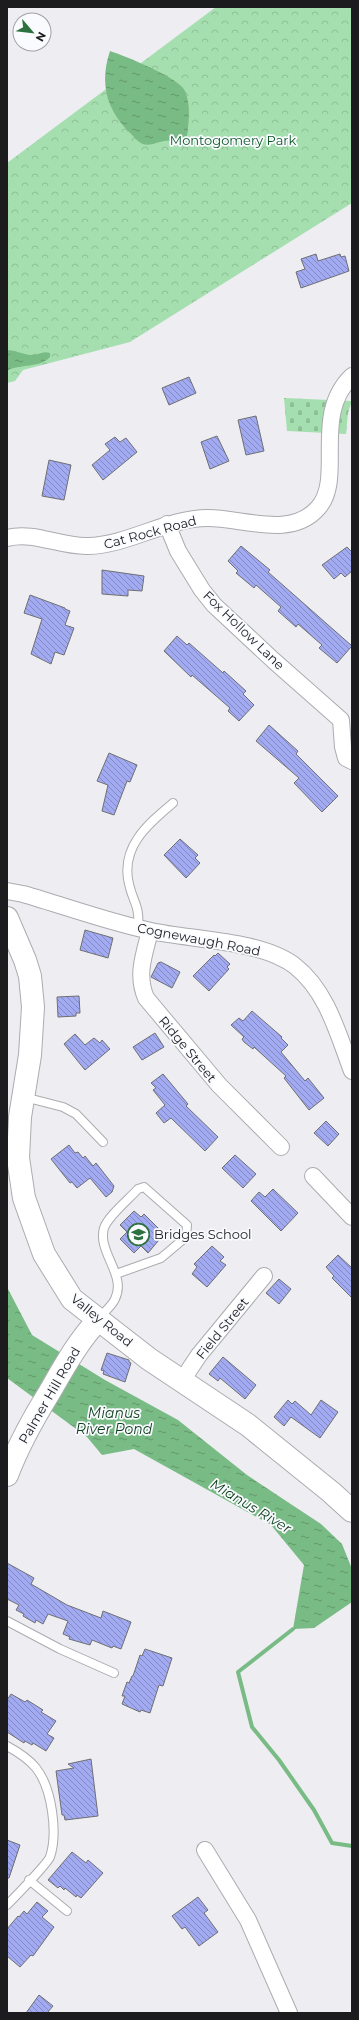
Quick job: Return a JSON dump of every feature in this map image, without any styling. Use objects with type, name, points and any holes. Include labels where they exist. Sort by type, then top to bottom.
[{"type":"main road","name":"Valley Road","points":[[7,918],[25,960],[30,976],[33,1007],[30,1055],[20,1117],[18,1158],[24,1198],[32,1226],[44,1254],[72,1299],[183,1382],[248,1425],[331,1492],[352,1511]]},
{"type":"main road","name":"Palmer Hill Road","points":[[9,1463],[76,1346],[98,1319]]},
{"type":"street","name":"Cat Rock Road","points":[[7,538],[24,536],[43,538],[76,546],[98,545],[112,543],[167,524],[188,520],[209,518],[263,524],[288,524],[295,522],[314,513],[320,507],[327,491],[332,412],[342,390],[352,376]]},
{"type":"street","name":"Fox Hollow Lane","points":[[167,524],[178,551],[202,590],[214,605],[273,660],[346,718],[343,747],[346,758],[352,761]]},
{"type":"street","name":"Cognewaugh Road","points":[[7,891],[23,894],[144,929],[246,946],[281,957],[295,966],[314,986],[330,1014],[352,1071]]},
{"type":"street","name":"Ridge Street","points":[[144,929],[140,972],[141,987],[146,998],[219,1086],[281,1147]]},
{"type":"street","points":[[313,1176],[352,1217]]},
{"type":"street","name":"Field Street","points":[[183,1382],[199,1356],[264,1276]]},
{"type":"street","points":[[205,1850],[248,1920],[289,2013]]},
{"type":"lane","points":[[144,929],[128,882],[128,857],[145,827],[173,803]]},
{"type":"lane","points":[[23,1097],[63,1108],[76,1114],[103,1142]]},
{"type":"lane","points":[[98,1319],[115,1300],[117,1290],[116,1274],[103,1238],[104,1228],[108,1221],[138,1189],[144,1187],[187,1225],[186,1237],[162,1258],[116,1274]]},
{"type":"lane","points":[[7,1620],[60,1649],[114,1673]]},
{"type":"lane","points":[[7,1905],[50,1858],[54,1836],[49,1794],[37,1769],[23,1755],[8,1749]]},
{"type":"lane","points":[[29,1880],[67,1911]]},
{"type":"green space","name":"Montogomery Park","points":[[216,7],[352,7],[352,203],[130,342],[23,370],[15,381],[7,383],[7,163]]},
{"type":"green space","points":[[284,398],[352,401],[348,413],[346,434],[287,431]]},
{"type":"water","points":[[110,51],[151,68],[181,86],[185,91],[188,104],[189,117],[186,144],[181,147],[170,141],[163,141],[146,145],[137,140],[127,130],[114,112],[106,93],[105,73]]},
{"type":"water","points":[[7,350],[30,355],[47,352],[50,353],[50,357],[46,361],[35,365],[18,367],[7,371]]},
{"type":"water","name":"Mianus River Pond","points":[[7,1287],[32,1335],[105,1380],[178,1420],[247,1475],[321,1524],[342,1544],[352,1569],[352,1602],[314,1628],[293,1629],[304,1565],[271,1525],[134,1449],[102,1455],[87,1437],[7,1378]]},
{"type":"building","points":[[316,254],[318,261],[340,254],[341,257],[345,256],[349,271],[301,288],[296,272],[305,269],[301,259]]},
{"type":"building","points":[[189,377],[196,393],[169,405],[162,388]]},
{"type":"building","points":[[256,416],[264,451],[246,455],[238,420]]},
{"type":"building","points":[[217,436],[229,461],[210,469],[201,442]]},
{"type":"building","points":[[115,437],[120,442],[126,438],[137,452],[103,480],[92,465],[110,450],[105,444]]},
{"type":"building","points":[[49,460],[71,465],[64,500],[42,496]]},
{"type":"building","points":[[241,546],[270,570],[268,572],[352,646],[337,663],[319,648],[322,645],[298,624],[296,627],[278,611],[281,607],[256,585],[254,588],[236,573],[238,571],[228,561]]},
{"type":"building","points":[[347,547],[352,552],[352,571],[345,577],[341,573],[334,579],[322,565]]},
{"type":"building","points":[[102,570],[144,576],[142,591],[128,590],[128,596],[102,594]]},
{"type":"building","points":[[30,595],[70,611],[65,625],[74,628],[64,655],[55,652],[51,664],[31,654],[42,619],[24,613]]},
{"type":"building","points":[[177,636],[187,645],[189,643],[246,691],[243,694],[254,705],[239,721],[228,711],[230,708],[192,675],[191,677],[164,651]]},
{"type":"building","points":[[269,725],[298,751],[296,754],[338,796],[322,812],[294,783],[299,778],[256,741]]},
{"type":"building","points":[[109,753],[137,765],[130,782],[127,781],[114,815],[102,811],[108,785],[97,781]]},
{"type":"building","points":[[180,839],[198,855],[195,858],[200,863],[186,878],[164,855]]},
{"type":"building","points":[[85,930],[113,938],[108,958],[80,950]]},
{"type":"building","points":[[218,953],[230,964],[227,967],[229,969],[209,991],[193,976],[214,955],[215,956]]},
{"type":"building","points":[[161,962],[180,972],[172,988],[151,977],[158,963]]},
{"type":"building","points":[[79,996],[80,1013],[76,1013],[76,1016],[58,1017],[57,997]]},
{"type":"building","points":[[252,1011],[282,1037],[281,1038],[288,1045],[281,1052],[305,1081],[308,1078],[324,1098],[309,1110],[284,1078],[286,1076],[254,1047],[253,1049],[244,1042],[242,1039],[244,1037],[231,1025],[239,1018],[243,1021]]},
{"type":"building","points":[[155,1033],[164,1047],[142,1060],[133,1047]]},
{"type":"building","points":[[75,1034],[85,1045],[94,1038],[100,1043],[102,1040],[110,1049],[85,1070],[64,1044]]},
{"type":"building","points":[[163,1074],[188,1104],[186,1106],[218,1137],[205,1151],[171,1118],[164,1123],[156,1113],[165,1105],[153,1090],[156,1088],[151,1083]]},
{"type":"building","points":[[326,1121],[339,1134],[328,1146],[314,1133]]},
{"type":"building","points":[[69,1145],[75,1153],[78,1152],[83,1158],[85,1156],[93,1166],[96,1163],[114,1186],[112,1192],[106,1197],[90,1178],[77,1188],[72,1182],[70,1183],[51,1159]]},
{"type":"building","points":[[235,1155],[256,1174],[243,1188],[222,1168]]},
{"type":"building","points":[[273,1189],[298,1213],[281,1231],[251,1201],[259,1192],[265,1197]]},
{"type":"building","points":[[134,1211],[141,1217],[144,1214],[164,1234],[148,1253],[141,1246],[134,1253],[120,1239],[127,1232],[120,1225]]},
{"type":"building","points":[[212,1246],[224,1257],[220,1261],[226,1265],[207,1287],[192,1274],[197,1267],[194,1264]]},
{"type":"building","points":[[338,1255],[352,1268],[352,1298],[332,1278],[334,1276],[326,1267]]},
{"type":"building","points":[[279,1279],[291,1289],[279,1304],[266,1293]]},
{"type":"building","points":[[107,1353],[129,1360],[131,1363],[125,1382],[103,1374],[104,1371],[101,1370]]},
{"type":"building","points":[[223,1357],[256,1385],[245,1399],[220,1378],[218,1381],[209,1374]]},
{"type":"building","points":[[288,1400],[292,1404],[295,1401],[311,1415],[321,1400],[338,1412],[320,1438],[291,1417],[284,1426],[274,1417]]},
{"type":"building","points":[[7,1563],[34,1578],[31,1584],[67,1605],[101,1618],[103,1611],[131,1622],[121,1649],[113,1646],[112,1648],[92,1640],[90,1645],[69,1639],[70,1637],[63,1634],[68,1621],[48,1614],[43,1624],[36,1620],[35,1623],[23,1616],[24,1614],[16,1610],[19,1605],[7,1599]]},
{"type":"building","points":[[145,1649],[172,1658],[163,1686],[159,1685],[150,1713],[141,1710],[140,1712],[122,1704],[125,1696],[122,1696],[127,1682],[129,1683],[133,1676],[140,1655],[142,1656]]},
{"type":"building","points":[[11,1694],[25,1702],[27,1700],[43,1710],[41,1712],[56,1721],[47,1734],[54,1738],[46,1751],[33,1743],[32,1745],[25,1741],[24,1743],[7,1732],[7,1700]]},
{"type":"building","points":[[91,1759],[98,1816],[65,1820],[64,1815],[62,1815],[56,1771],[74,1768],[68,1764]]},
{"type":"building","points":[[7,1840],[20,1845],[9,1878],[7,1878]]},
{"type":"building","points":[[72,1852],[86,1863],[88,1860],[103,1873],[81,1898],[77,1895],[76,1897],[65,1888],[64,1890],[60,1886],[58,1888],[48,1880]]},
{"type":"building","points":[[198,1897],[208,1910],[204,1913],[218,1932],[199,1946],[185,1927],[182,1929],[172,1916]]},
{"type":"building","points":[[37,1902],[48,1911],[42,1917],[54,1927],[33,1956],[31,1955],[20,1967],[7,1956],[7,1929],[18,1916],[19,1917],[24,1911],[27,1914]]},
{"type":"building","points":[[39,1995],[53,2006],[47,2013],[26,2013]]},
{"type":"waterway","name":"Mianus River","points":[[293,1629],[238,1672],[252,1727],[279,1760],[314,1810],[332,1843],[352,1846]]},
{"type":"place","name":"Bridges School","points":[[139,1234]]}]
